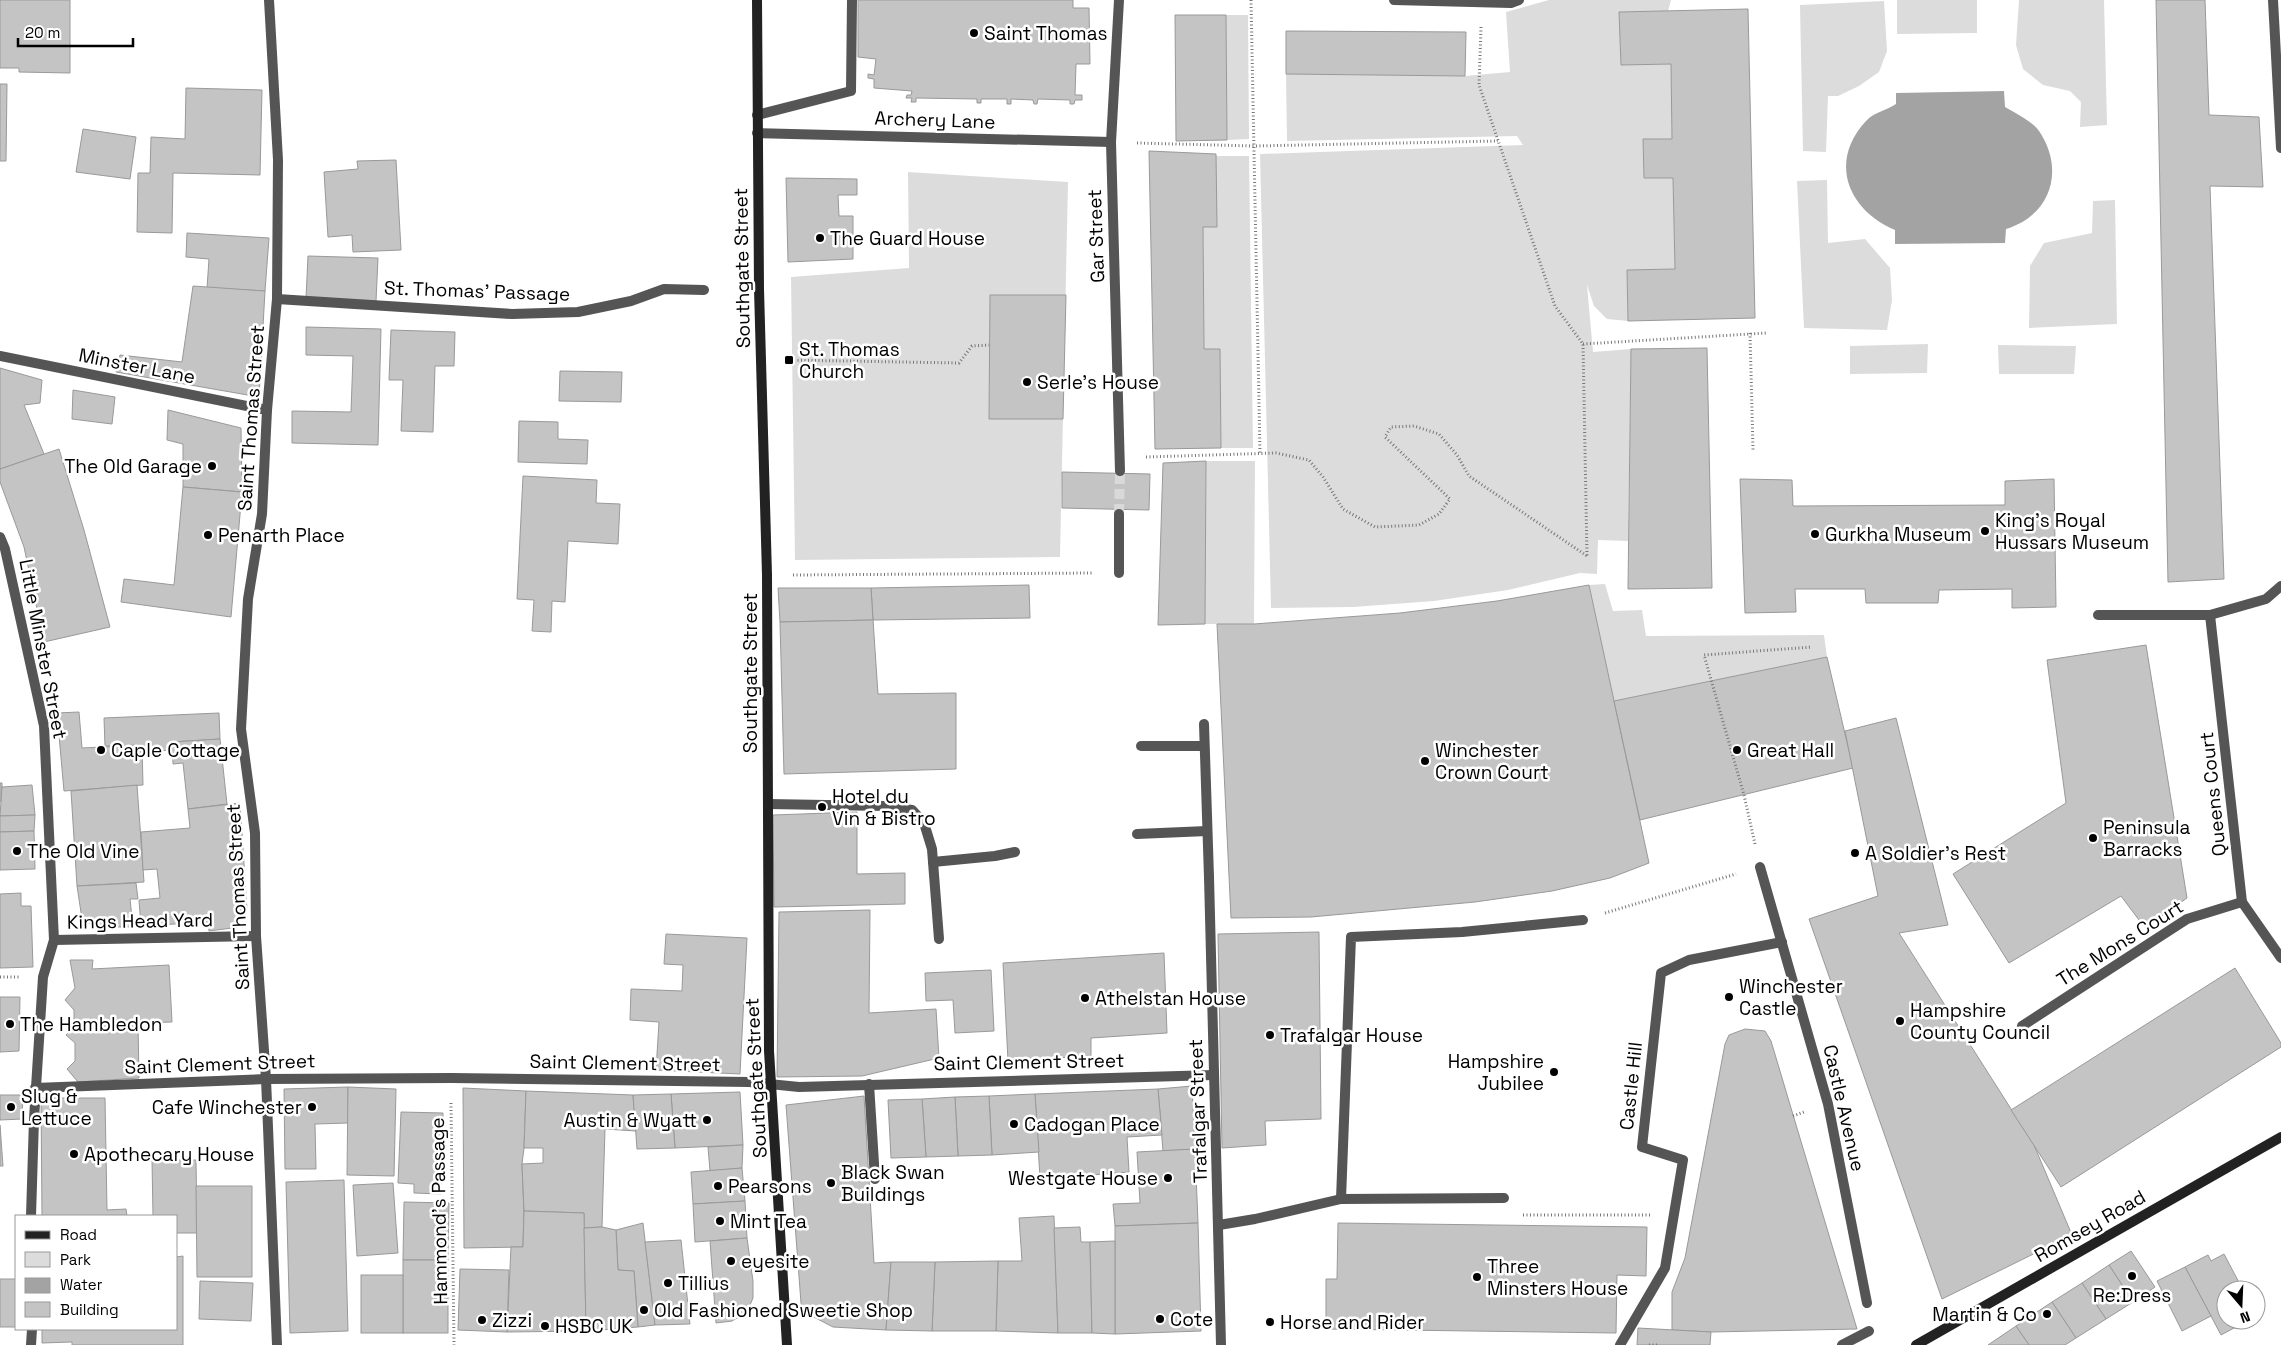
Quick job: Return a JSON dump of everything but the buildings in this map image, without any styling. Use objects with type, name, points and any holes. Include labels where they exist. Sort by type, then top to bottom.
[{"type":"main road","name":"Southgate Street","points":[[757,0],[757,133],[767,575],[769,1051],[787,1345]]},
{"type":"main road","name":"Romsey Road","points":[[1916,1345],[2281,1137]]},
{"type":"street","name":"Saint Thomas Street","points":[[269,0],[278,160],[276,299],[267,410],[262,514],[248,599],[241,730],[255,833],[256,936],[266,1079],[277,1345]]},
{"type":"street","points":[[757,115],[851,91],[852,0]]},
{"type":"street","name":"Gar Street","points":[[1119,0],[1111,142],[1120,471]]},
{"type":"street","points":[[1394,0],[1511,3],[1519,0]]},
{"type":"street","points":[[2273,0],[2281,148]]},
{"type":"street","name":"Archery Lane","points":[[757,133],[1111,142]]},
{"type":"street","name":"St. Thomas' Passage","points":[[276,299],[512,314],[578,312],[631,301],[664,290],[704,290]]},
{"type":"street","name":"Minster Lane","points":[[0,356],[267,410]]},
{"type":"street","points":[[1119,514],[1119,573]]},
{"type":"street","name":"Little Minster Street","points":[[0,537],[6,549],[44,726],[54,940],[43,977],[35,1088],[31,1215]]},
{"type":"street","points":[[2098,615],[2210,615],[2266,599],[2281,586]]},
{"type":"street","name":"Queens Court","points":[[2210,615],[2242,902],[2281,958]]},
{"type":"street","name":"Trafalgar Street","points":[[1204,724],[1219,1225],[1220,1345]]},
{"type":"street","points":[[1141,746],[1204,746]]},
{"type":"street","points":[[768,804],[884,806],[912,810],[924,823],[932,849],[939,939]]},
{"type":"street","points":[[1137,834],[1208,831]]},
{"type":"street","points":[[933,862],[995,856],[1015,852]]},
{"type":"street","name":"Castle Avenue","points":[[1760,867],[1828,1104],[1867,1303]]},
{"type":"street","name":"The Mons Court","points":[[2022,1026],[2187,918],[2242,902]]},
{"type":"street","points":[[1340,1199],[1351,937],[1462,932],[1583,920]]},
{"type":"street","name":"Kings Head Yard","points":[[54,940],[256,936]]},
{"type":"street","name":"Castle Hill","points":[[1620,1345],[1665,1268],[1683,1160],[1642,1148],[1661,973],[1689,960],[1782,942]]},
{"type":"street","name":"Saint Clement Street","points":[[35,1088],[266,1079],[451,1078],[772,1083],[799,1087],[1214,1075]]},
{"type":"street","points":[[869,1084],[875,1179]]},
{"type":"street","points":[[1219,1225],[1256,1219],[1340,1199],[1504,1198]]},
{"type":"street","points":[[31,1345],[32,1330]]},
{"type":"street","points":[[1842,1345],[1869,1331]]},
{"type":"path","points":[[1252,0],[1260,453]]},
{"type":"path","points":[[1120,458],[1276,453],[1309,460],[1323,477],[1343,509],[1375,527],[1419,525],[1439,514],[1450,499],[1385,437],[1391,427],[1414,426],[1439,434],[1457,455],[1469,476],[1587,556],[1583,344],[1555,306],[1479,85],[1481,2]]},
{"type":"path","points":[[1111,142],[1254,146],[1498,141]]},
{"type":"path","points":[[1583,344],[1767,333]]},
{"type":"path","points":[[1750,334],[1753,450]]},
{"type":"path","points":[[761,361],[960,363],[972,346],[989,345]]},
{"type":"path","points":[[767,575],[1119,573]]},
{"type":"path","points":[[1583,920],[1760,867],[1744,795],[1704,655],[1812,647]]},
{"type":"path","name":"Hammond's Passage","points":[[451,1078],[454,1345]]},
{"type":"green space","points":[[1549,0],[1671,0],[1668,11],[1619,12],[1621,65],[1671,64],[1672,139],[1643,140],[1644,178],[1673,178],[1675,269],[1627,270],[1628,321],[1607,319],[1594,306],[1587,285],[1593,352],[1631,349],[1628,541],[1598,540],[1597,574],[1580,573],[1508,590],[1434,601],[1353,607],[1271,608],[1260,154],[1523,145],[1517,136],[1287,141],[1286,74],[1465,76],[1510,72],[1506,12]]},
{"type":"green space","points":[[1897,0],[1977,0],[1977,33],[1897,34]]},
{"type":"green space","points":[[2019,0],[2104,0],[2107,125],[2080,127],[2081,102],[2070,91],[2043,85],[2023,69],[2016,45]]},
{"type":"green space","points":[[1884,1],[1887,51],[1879,72],[1859,86],[1838,96],[1828,96],[1826,152],[1803,151],[1800,5]]},
{"type":"green space","points":[[1226,15],[1248,15],[1249,139],[1227,140]]},
{"type":"green space","points":[[1216,156],[1249,156],[1253,448],[1221,448],[1220,349],[1204,349],[1203,227]]},
{"type":"green space","points":[[908,172],[1068,182],[1060,557],[795,560],[791,277],[909,268]]},
{"type":"green space","points":[[1827,180],[1828,243],[1865,239],[1890,268],[1892,300],[1887,330],[1804,328],[1797,181]]},
{"type":"green space","points":[[2115,200],[2117,324],[2029,328],[2030,266],[2044,243],[2092,233],[2093,201]]},
{"type":"green space","points":[[1928,344],[1927,373],[1850,374],[1850,346]]},
{"type":"green space","points":[[1998,345],[2076,346],[2074,374],[1999,374]]},
{"type":"green space","points":[[1206,461],[1255,461],[1254,624],[1205,624]]},
{"type":"green space","points":[[1605,584],[1613,611],[1642,610],[1646,636],[1824,635],[1827,657],[1614,701],[1589,585]]},
{"type":"water","points":[[2004,91],[2005,107],[2034,126],[2041,134],[2048,149],[2052,163],[2052,178],[2049,191],[2042,204],[2021,223],[2006,229],[2005,243],[1895,244],[1895,230],[1865,210],[1855,198],[1849,183],[1846,168],[1848,153],[1854,137],[1869,118],[1896,104],[1896,93]]},
{"type":"tunnel","points":[[1119,514],[1120,471]]},
{"type":"place","name":"Saint Thomas","points":[[974,33]]},
{"type":"place","name":"The Guard House","points":[[820,238]]},
{"type":"place","name":"St. Thomas Church","points":[[789,360]]},
{"type":"place","name":"Serle's House","points":[[1027,382]]},
{"type":"place","name":"The Old Garage","points":[[212,466]]},
{"type":"place","name":"King's Royal Hussars Museum","points":[[1985,531]]},
{"type":"place","name":"Gurkha Museum","points":[[1815,534]]},
{"type":"place","name":"Penarth Place","points":[[208,535]]},
{"type":"place","name":"Caple Cottage","points":[[101,750]]},
{"type":"place","name":"Great Hall","points":[[1737,750]]},
{"type":"place","name":"Winchester Crown Court","points":[[1425,761]]},
{"type":"place","name":"Hotel du Vin & Bistro","points":[[822,807]]},
{"type":"place","name":"Peninsula Barracks","points":[[2093,838]]},
{"type":"place","name":"The Old Vine","points":[[17,851]]},
{"type":"place","name":"A Soldier's Rest","points":[[1855,853]]},
{"type":"place","name":"Winchester Castle","points":[[1729,997]]},
{"type":"place","name":"Athelstan House","points":[[1085,998]]},
{"type":"place","name":"Hampshire County Council","points":[[1900,1021]]},
{"type":"place","name":"The Hambledon","points":[[10,1024]]},
{"type":"place","name":"Trafalgar House","points":[[1270,1035]]},
{"type":"place","name":"Hampshire Jubilee","points":[[1554,1072]]},
{"type":"place","name":"Slug & Lettuce","points":[[11,1107]]},
{"type":"place","name":"Cafe Winchester","points":[[312,1107]]},
{"type":"place","name":"Austin & Wyatt","points":[[707,1120]]},
{"type":"place","name":"Cadogan Place","points":[[1014,1124]]},
{"type":"place","name":"Apothecary House","points":[[74,1154]]},
{"type":"place","name":"Westgate House","points":[[1168,1178]]},
{"type":"place","name":"Black Swan Buildings","points":[[831,1183]]},
{"type":"place","name":"Pearsons","points":[[718,1186]]},
{"type":"place","name":"Mint Tea","points":[[720,1221]]},
{"type":"place","name":"eyesite","points":[[731,1261]]},
{"type":"place","name":"Re:Dress","points":[[2132,1276]]},
{"type":"place","name":"Three Minsters House","points":[[1477,1277]]},
{"type":"place","name":"Tillius","points":[[668,1283]]},
{"type":"place","name":"Old Fashioned Sweetie Shop","points":[[644,1310]]},
{"type":"place","name":"Martin & Co","points":[[2047,1314]]},
{"type":"place","name":"Cote","points":[[1160,1319]]},
{"type":"place","name":"Zizzi","points":[[482,1320]]},
{"type":"place","name":"Horse and Rider","points":[[1270,1322]]},
{"type":"place","name":"HSBC UK","points":[[545,1326]]}]
